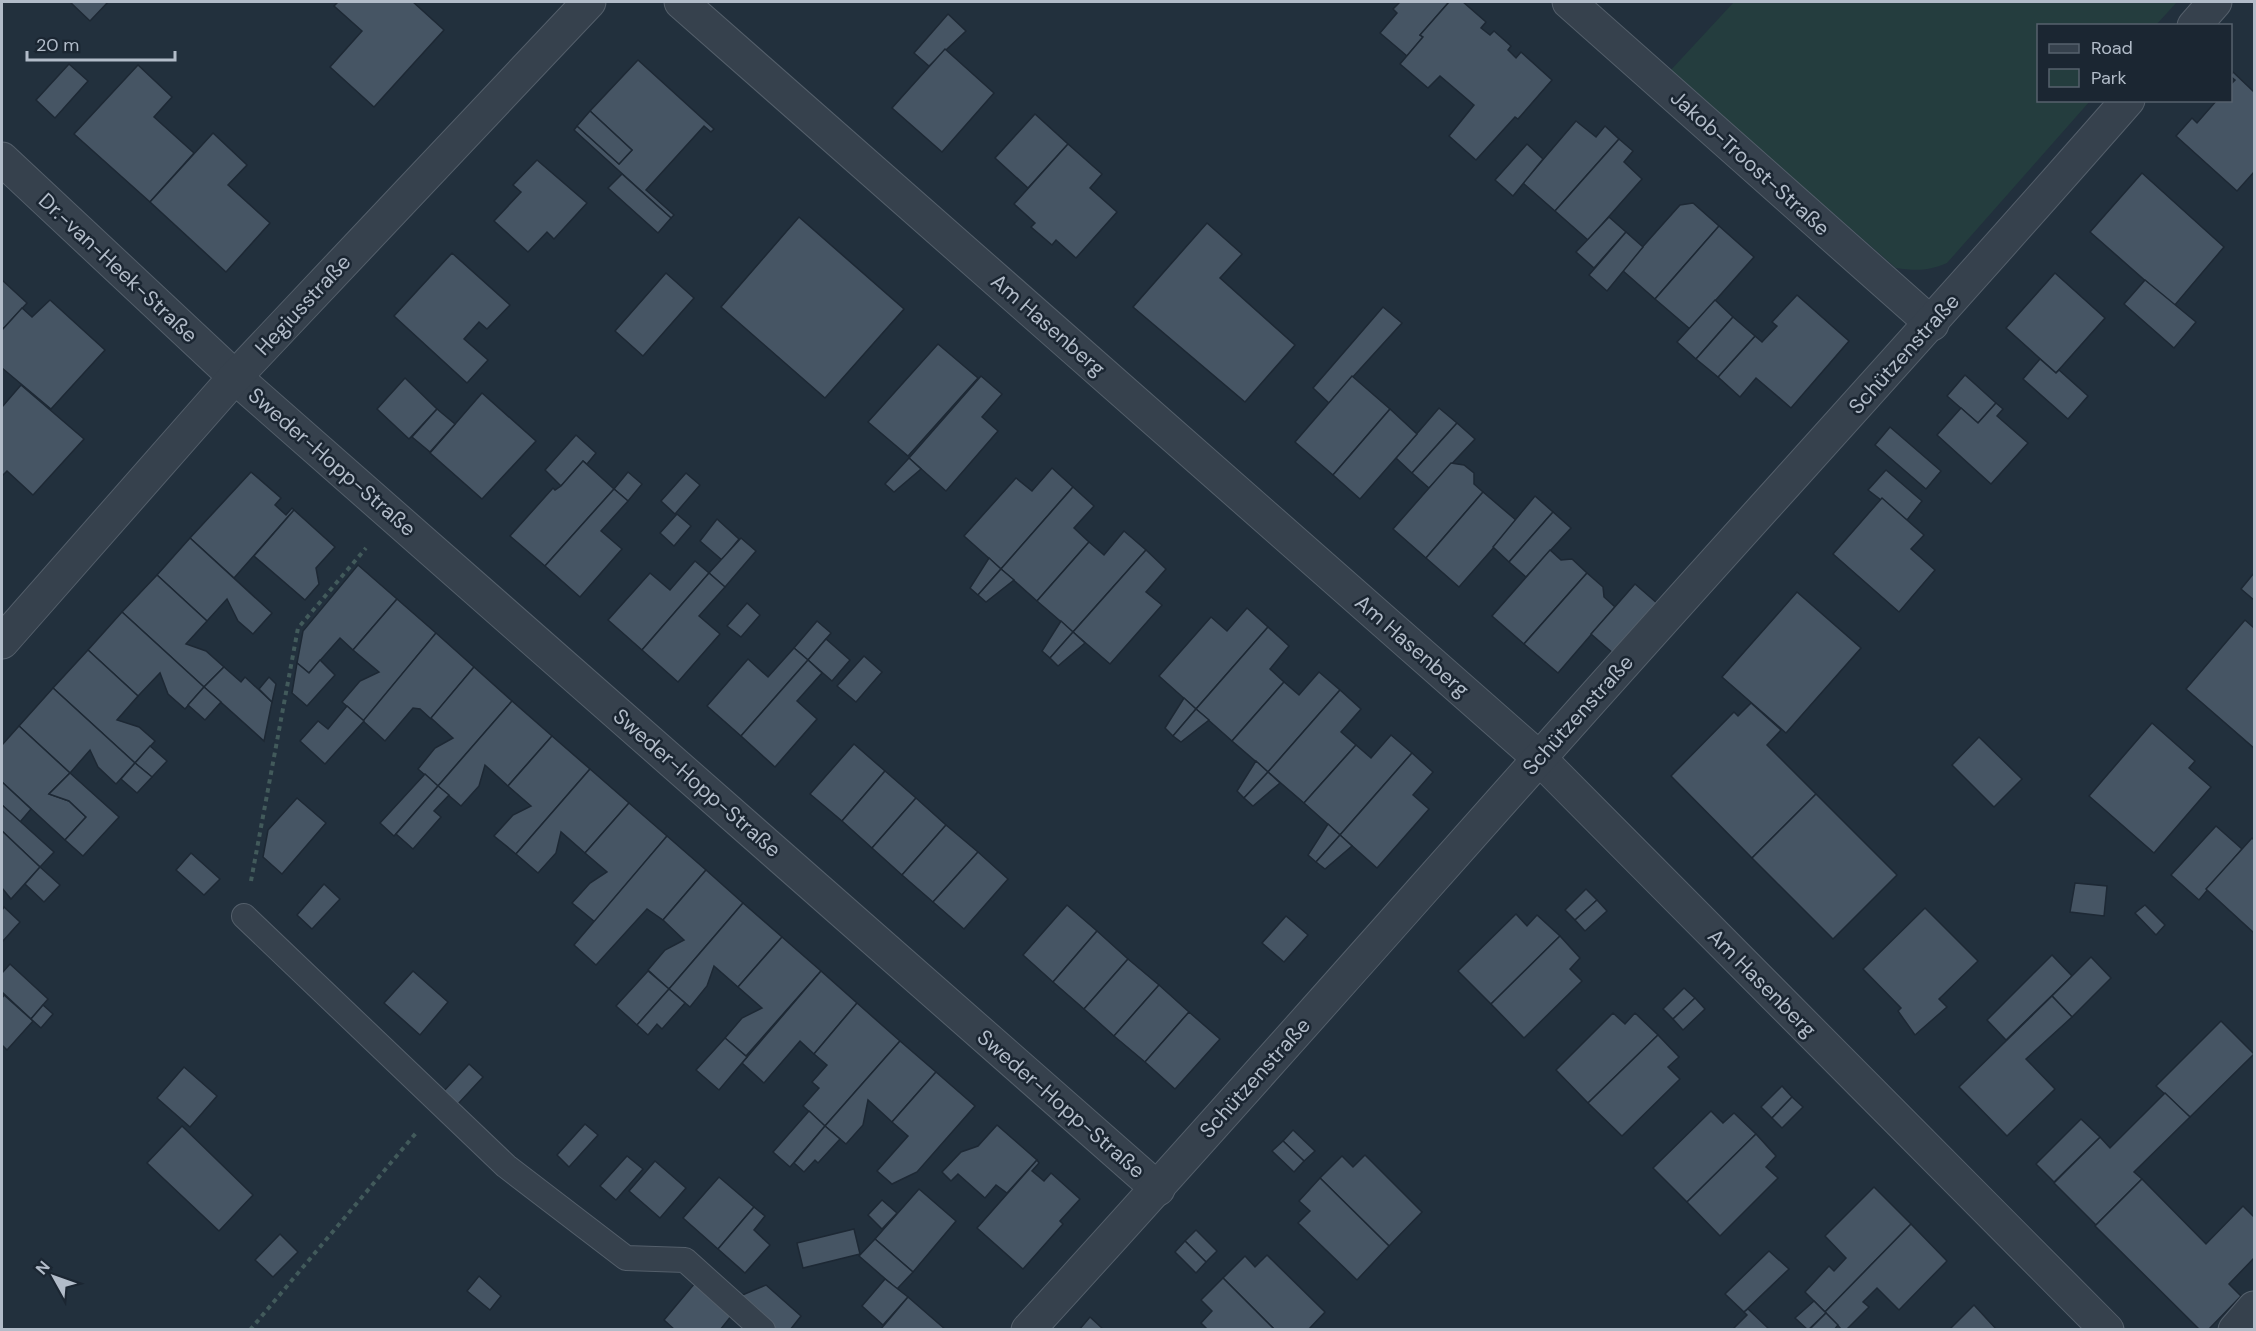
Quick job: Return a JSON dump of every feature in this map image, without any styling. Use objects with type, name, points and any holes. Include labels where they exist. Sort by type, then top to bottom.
[{"type":"street","name":"Hegiusstraße","points":[[2,642],[235,377],[589,2]]},
{"type":"street","name":"Am Hasenberg","points":[[681,2],[1539,758],[2107,1329]]},
{"type":"street","name":"Jakob-Troost-Straße","points":[[1569,2],[1932,324]]},
{"type":"street","points":[[2196,24],[2215,2]]},
{"type":"street","name":"Schützenstraße","points":[[1028,1329],[1158,1189],[1539,758],[1932,324],[2126,102]]},
{"type":"street","name":"Dr.-van-Heek-Straße","points":[[2,159],[235,377]]},
{"type":"street","name":"Sweder-Hopp-Straße","points":[[235,377],[1158,1189]]},
{"type":"street","points":[[2235,1329],[2254,1308]]},
{"type":"lane","points":[[244,916],[506,1166],[626,1258],[685,1260],[763,1329]]},
{"type":"path","points":[[244,916],[298,628],[393,516]]},
{"type":"path","points":[[250,1329],[440,1103]]},
{"type":"green space","points":[[1734,2],[2177,2],[2157,24],[2037,24],[2037,102],[2089,102],[1947,263],[1928,269],[1896,268],[1670,71]]},
{"type":"building","points":[[70,2],[108,2],[90,21]]},
{"type":"building","points":[[338,2],[413,2],[444,30],[374,107],[330,67],[362,31],[334,6]]},
{"type":"building","points":[[1400,2],[1449,2],[1420,35],[1423,37],[1407,56],[1380,33],[1397,13],[1393,9]]},
{"type":"building","points":[[1449,2],[1463,2],[1486,22],[1481,28],[1490,35],[1494,31],[1511,46],[1508,50],[1516,58],[1521,52],[1552,80],[1518,119],[1515,117],[1476,160],[1449,136],[1474,105],[1440,76],[1428,88],[1400,64],[1423,37],[1420,35]]},
{"type":"building","points":[[948,14],[966,31],[929,66],[914,53]]},
{"type":"building","points":[[945,49],[994,93],[942,152],[892,108]]},
{"type":"building","points":[[638,60],[714,129],[711,132],[704,126],[646,190],[674,215],[671,218],[574,130],[577,126],[619,164],[632,150],[590,111]]},
{"type":"building","points":[[69,64],[88,81],[55,118],[36,100]]},
{"type":"building","points":[[138,65],[172,97],[154,117],[194,153],[150,202],[74,134]]},
{"type":"building","points":[[2232,73],[2254,92],[2254,172],[2237,191],[2176,136],[2192,118],[2197,123],[2215,102],[2232,102],[2232,83],[2235,80]]},
{"type":"building","points":[[590,111],[632,150],[619,164],[577,126]]},
{"type":"building","points":[[1035,114],[1068,144],[1028,188],[995,158]]},
{"type":"building","points":[[1576,121],[1596,137],[1605,126],[1619,139],[1555,211],[1523,183]]},
{"type":"building","points":[[213,133],[247,165],[228,185],[270,223],[226,272],[150,202]]},
{"type":"building","points":[[1619,139],[1633,151],[1624,162],[1642,179],[1588,240],[1555,211]]},
{"type":"building","points":[[1068,144],[1102,174],[1090,188],[1117,212],[1076,258],[1056,240],[1052,245],[1031,227],[1035,223],[1014,204]]},
{"type":"building","points":[[1527,144],[1543,159],[1513,196],[1495,180]]},
{"type":"building","points":[[537,160],[587,203],[554,239],[547,232],[528,252],[494,221],[521,192],[513,185]]},
{"type":"building","points":[[2142,173],[2224,247],[2174,306],[2090,232]]},
{"type":"building","points":[[622,174],[671,218],[658,233],[608,188]]},
{"type":"building","points":[[1693,203],[1719,226],[1655,299],[1622,270],[1680,205]]},
{"type":"building","points":[[799,217],[904,309],[825,398],[721,307]]},
{"type":"building","points":[[1609,217],[1626,232],[1594,268],[1576,252]]},
{"type":"building","points":[[1207,223],[1242,254],[1220,278],[1295,345],[1245,402],[1133,307]]},
{"type":"building","points":[[1719,226],[1754,257],[1690,329],[1655,299]]},
{"type":"building","points":[[1626,232],[1643,247],[1607,291],[1589,275]]},
{"type":"building","points":[[452,253],[510,305],[487,329],[479,322],[464,339],[488,360],[467,383],[394,316]]},
{"type":"building","points":[[666,273],[694,298],[643,356],[615,331]]},
{"type":"building","points":[[2055,273],[2105,318],[2056,373],[2006,328]]},
{"type":"building","points":[[2,280],[27,303],[2,330]]},
{"type":"building","points":[[2145,280],[2196,322],[2174,348],[2124,304]]},
{"type":"building","points":[[1797,295],[1849,341],[1791,408],[1756,378],[1740,397],[1718,377],[1755,336],[1762,342],[1777,326],[1772,322]]},
{"type":"building","points":[[50,300],[105,350],[51,409],[2,368],[2,330],[22,308],[32,317]]},
{"type":"building","points":[[1715,300],[1733,317],[1696,359],[1677,342]]},
{"type":"building","points":[[1383,307],[1402,323],[1329,403],[1313,388]]},
{"type":"building","points":[[1733,317],[1755,336],[1718,377],[1696,359]]},
{"type":"building","points":[[938,344],[978,378],[908,456],[868,422]]},
{"type":"building","points":[[2040,359],[2056,373],[2059,370],[2088,396],[2068,419],[2023,379]]},
{"type":"building","points":[[1965,375],[1996,403],[1978,423],[1947,396]]},
{"type":"building","points":[[981,376],[1002,394],[982,417],[998,431],[946,491],[909,458]]},
{"type":"building","points":[[1352,376],[1390,409],[1333,475],[1295,442]]},
{"type":"building","points":[[405,378],[437,409],[409,439],[377,409]]},
{"type":"building","points":[[21,385],[84,439],[33,495],[7,471],[2,476],[2,407]]},
{"type":"building","points":[[482,393],[536,441],[482,499],[430,453]]},
{"type":"building","points":[[1996,403],[2003,409],[1997,416],[2028,443],[1991,484],[1937,435],[1961,408],[1978,423]]},
{"type":"building","points":[[1439,408],[1457,423],[1412,473],[1396,458]]},
{"type":"building","points":[[437,409],[455,424],[430,452],[412,437]]},
{"type":"building","points":[[1390,409],[1417,434],[1360,499],[1333,475]]},
{"type":"building","points":[[1457,423],[1475,439],[1429,488],[1412,473]]},
{"type":"building","points":[[1890,427],[1941,471],[1926,489],[1875,445]]},
{"type":"building","points":[[576,435],[596,453],[587,464],[583,461],[561,486],[545,470]]},
{"type":"building","points":[[909,458],[921,469],[894,492],[885,484]]},
{"type":"building","points":[[583,461],[614,489],[545,566],[510,536],[553,488],[555,490],[561,486]]},
{"type":"building","points":[[1451,463],[1464,465],[1474,473],[1474,484],[1483,492],[1426,558],[1393,529]]},
{"type":"building","points":[[1052,468],[1073,487],[1001,569],[964,536],[1016,478],[1032,491]]},
{"type":"building","points":[[1886,470],[1922,501],[1907,520],[1868,490]]},
{"type":"building","points":[[251,472],[281,498],[275,505],[286,515],[292,508],[294,510],[234,578],[190,538]]},
{"type":"building","points":[[628,472],[642,484],[628,501],[614,489]]},
{"type":"building","points":[[686,473],[700,485],[675,514],[661,501]]},
{"type":"building","points":[[1073,487],[1094,506],[1074,528],[1089,542],[1037,601],[1001,569]]},
{"type":"building","points":[[614,489],[628,501],[601,531],[622,549],[580,597],[545,566]]},
{"type":"building","points":[[1483,492],[1517,521],[1459,587],[1426,558]]},
{"type":"building","points":[[1535,496],[1553,512],[1509,562],[1493,547]]},
{"type":"building","points":[[1882,498],[1924,535],[1911,549],[1935,570],[1899,612],[1833,554]]},
{"type":"building","points":[[294,510],[335,547],[316,568],[319,584],[305,600],[254,556]]},
{"type":"building","points":[[1553,512],[1571,528],[1526,577],[1509,562]]},
{"type":"building","points":[[677,514],[691,526],[674,546],[660,533]]},
{"type":"building","points":[[717,519],[739,539],[722,560],[700,541]]},
{"type":"building","points":[[1124,531],[1146,550],[1073,632],[1037,601],[1089,542],[1104,555]]},
{"type":"building","points":[[190,538],[272,613],[253,634],[238,621],[227,599],[207,621],[157,575]]},
{"type":"building","points":[[741,538],[756,551],[725,587],[709,573]]},
{"type":"building","points":[[1146,550],[1166,569],[1146,592],[1162,605],[1110,664],[1073,632]]},
{"type":"building","points":[[1550,550],[1561,560],[1572,559],[1587,573],[1524,644],[1492,616]]},
{"type":"building","points":[[989,558],[1001,569],[978,595],[970,588]]},
{"type":"building","points":[[695,561],[709,573],[642,650],[608,620],[650,573],[670,590]]},
{"type":"building","points":[[358,565],[397,599],[353,650],[340,638],[309,673],[297,663],[303,631]]},
{"type":"building","points":[[1001,569],[1014,580],[986,602],[978,595]]},
{"type":"building","points":[[709,573],[725,587],[699,616],[720,634],[678,682],[642,650]]},
{"type":"building","points":[[1587,573],[1603,587],[1604,597],[1615,607],[1558,673],[1524,644]]},
{"type":"building","points":[[2254,573],[2254,600],[2241,589]]},
{"type":"building","points":[[157,575],[207,621],[186,644],[206,651],[224,667],[204,687],[122,612]]},
{"type":"building","points":[[1635,584],[1658,604],[1614,654],[1591,634]]},
{"type":"building","points":[[1797,592],[1861,648],[1786,733],[1722,677]]},
{"type":"building","points":[[397,599],[436,633],[364,721],[342,702],[360,681],[379,672],[353,650]]},
{"type":"building","points":[[747,603],[760,615],[741,637],[727,626]]},
{"type":"building","points":[[1247,608],[1268,627],[1196,709],[1159,676],[1211,617],[1227,631]]},
{"type":"building","points":[[122,612],[204,687],[185,709],[168,694],[160,673],[138,696],[88,650]]},
{"type":"building","points":[[2245,620],[2254,628],[2254,748],[2186,689]]},
{"type":"building","points":[[817,621],[831,633],[808,660],[794,648]]},
{"type":"building","points":[[1061,621],[1073,632],[1050,658],[1042,651]]},
{"type":"building","points":[[1268,627],[1289,646],[1270,669],[1284,682],[1232,741],[1196,709]]},
{"type":"building","points":[[1073,632],[1085,643],[1058,666],[1050,658]]},
{"type":"building","points":[[436,633],[474,667],[431,719],[420,709],[413,708],[385,741],[363,721]]},
{"type":"building","points":[[826,639],[850,660],[832,681],[808,660]]},
{"type":"building","points":[[794,648],[808,660],[741,736],[707,706],[748,659],[768,677]]},
{"type":"building","points":[[88,650],[138,696],[117,720],[139,727],[155,741],[135,763],[53,688]]},
{"type":"building","points":[[864,656],[882,672],[856,702],[837,686]]},
{"type":"building","points":[[320,660],[335,675],[307,706],[292,693],[297,663],[309,673]]},
{"type":"building","points":[[808,660],[822,673],[797,701],[817,719],[775,767],[741,736]]},
{"type":"building","points":[[224,667],[241,682],[245,677],[272,702],[264,741],[204,687]]},
{"type":"building","points":[[474,667],[512,701],[438,786],[418,769],[435,748],[453,738],[431,718]]},
{"type":"building","points":[[1319,672],[1340,690],[1268,772],[1232,741],[1284,682],[1299,695]]},
{"type":"building","points":[[269,677],[276,684],[272,702],[259,689]]},
{"type":"building","points":[[204,687],[221,702],[205,720],[188,705]]},
{"type":"building","points":[[53,688],[135,763],[116,784],[98,767],[90,750],[70,773],[19,726]]},
{"type":"building","points":[[1340,690],[1361,709],[1341,732],[1356,745],[1304,803],[1268,772]]},
{"type":"building","points":[[1184,698],[1196,709],[1173,736],[1165,728]]},
{"type":"building","points":[[512,701],[552,736],[508,786],[485,765],[479,786],[461,806],[438,786]]},
{"type":"building","points":[[1751,703],[1781,730],[1767,745],[1816,794],[1752,858],[1671,776],[1734,712],[1738,716]]},
{"type":"building","points":[[347,706],[364,721],[325,764],[300,741],[318,721],[328,729]]},
{"type":"building","points":[[1196,709],[1209,720],[1181,742],[1173,736]]},
{"type":"building","points":[[2152,723],[2195,761],[2189,768],[2211,787],[2154,853],[2089,796]]},
{"type":"building","points":[[19,726],[70,773],[49,794],[69,801],[86,817],[65,840],[2,782],[2,745]]},
{"type":"building","points":[[1391,735],[1412,753],[1340,835],[1304,803],[1356,745],[1371,758]]},
{"type":"building","points":[[552,736],[590,769],[516,854],[494,836],[513,815],[531,806],[508,786]]},
{"type":"building","points":[[1979,737],[2022,779],[1994,807],[1952,765]]},
{"type":"building","points":[[854,744],[885,771],[842,821],[810,794]]},
{"type":"building","points":[[150,746],[167,761],[152,777],[135,763]]},
{"type":"building","points":[[1412,753],[1433,772],[1413,795],[1429,809],[1377,868],[1340,835]]},
{"type":"building","points":[[1256,761],[1268,772],[1244,798],[1237,791]]},
{"type":"building","points":[[135,763],[152,777],[137,793],[121,779]]},
{"type":"building","points":[[590,769],[629,803],[585,853],[561,832],[556,853],[538,873],[516,854]]},
{"type":"building","points":[[885,771],[916,798],[872,848],[842,821]]},
{"type":"building","points":[[1268,772],[1280,783],[1253,806],[1244,798]]},
{"type":"building","points":[[70,773],[119,817],[83,856],[65,840],[86,817],[69,801],[49,794]]},
{"type":"building","points":[[425,774],[438,786],[394,836],[380,823]]},
{"type":"building","points":[[2,782],[31,809],[20,822],[2,805]]},
{"type":"building","points":[[438,786],[449,795],[434,811],[441,817],[413,849],[396,834]]},
{"type":"building","points":[[1816,794],[1897,875],[1833,939],[1752,858]]},
{"type":"building","points":[[297,798],[326,823],[282,874],[263,857],[268,830]]},
{"type":"building","points":[[916,798],[946,825],[902,875],[872,848]]},
{"type":"building","points":[[629,803],[667,836],[595,922],[572,903],[590,883],[607,872],[585,853]]},
{"type":"building","points":[[2,805],[54,852],[40,867],[2,831]]},
{"type":"building","points":[[1328,824],[1340,835],[1316,862],[1308,855]]},
{"type":"building","points":[[946,825],[978,852],[933,902],[902,875]]},
{"type":"building","points":[[2216,826],[2242,849],[2199,900],[2171,875]]},
{"type":"building","points":[[2,831],[40,867],[11,899],[2,888]]},
{"type":"building","points":[[1340,835],[1352,846],[1325,869],[1316,862]]},
{"type":"building","points":[[667,836],[706,870],[663,920],[647,909],[596,965],[574,945]]},
{"type":"building","points":[[2252,838],[2254,840],[2254,933],[2206,889]]},
{"type":"building","points":[[978,852],[1008,879],[964,929],[933,902]]},
{"type":"building","points":[[191,853],[220,879],[204,895],[176,870]]},
{"type":"building","points":[[40,867],[60,885],[44,902],[25,884]]},
{"type":"building","points":[[706,870],[743,903],[669,989],[648,970],[665,950],[684,940],[663,920]]},
{"type":"building","points":[[2075,883],[2107,886],[2104,916],[2070,912]]},
{"type":"building","points":[[324,884],[340,899],[312,929],[297,915]]},
{"type":"building","points":[[1586,889],[1597,900],[1575,920],[1565,910]]},
{"type":"building","points":[[1597,900],[1607,911],[1585,931],[1575,920]]},
{"type":"building","points":[[743,903],[782,937],[738,987],[714,966],[707,986],[690,1007],[669,989]]},
{"type":"building","points":[[1067,905],[1097,931],[1053,982],[1023,955]]},
{"type":"building","points":[[2145,905],[2165,925],[2156,935],[2135,913]]},
{"type":"building","points":[[4,907],[20,922],[2,942],[2,910]]},
{"type":"building","points":[[1925,908],[1978,961],[1939,999],[1947,1007],[1915,1035],[1898,1011],[1901,1008],[1863,969]]},
{"type":"building","points":[[1516,914],[1527,926],[1537,915],[1560,936],[1491,1004],[1458,971]]},
{"type":"building","points":[[1286,916],[1308,935],[1284,962],[1262,943]]},
{"type":"building","points":[[1097,931],[1128,959],[1084,1009],[1053,982]]},
{"type":"building","points":[[1560,936],[1580,958],[1570,969],[1582,981],[1524,1038],[1491,1004]]},
{"type":"building","points":[[782,937],[821,971],[746,1056],[725,1038],[742,1018],[762,1008],[738,987]]},
{"type":"building","points":[[2052,955],[2072,976],[2006,1040],[1987,1020]]},
{"type":"building","points":[[2091,957],[2111,978],[2072,1017],[2052,996]]},
{"type":"building","points":[[1128,959],[1159,985],[1114,1036],[1084,1009]]},
{"type":"building","points":[[10,964],[48,999],[31,1019],[2,992],[2,973]]},
{"type":"building","points":[[413,971],[448,1002],[420,1035],[384,1003]]},
{"type":"building","points":[[648,971],[669,989],[637,1025],[616,1006]]},
{"type":"building","points":[[821,971],[857,1003],[814,1054],[800,1041],[764,1083],[742,1063]]},
{"type":"building","points":[[1159,985],[1189,1012],[1145,1062],[1114,1036]]},
{"type":"building","points":[[1684,988],[1695,998],[1673,1019],[1663,1009]]},
{"type":"building","points":[[669,989],[685,1003],[662,1029],[657,1024],[648,1035],[637,1025]]},
{"type":"building","points":[[4,995],[33,1021],[7,1050],[2,1045],[2,998]]},
{"type":"building","points":[[2052,996],[2072,1017],[2026,1059],[2055,1089],[2007,1136],[1959,1087]]},
{"type":"building","points":[[1695,998],[1705,1009],[1683,1030],[1673,1019]]},
{"type":"building","points":[[857,1003],[900,1041],[825,1126],[803,1106],[819,1088],[812,1082],[827,1065],[814,1054]]},
{"type":"building","points":[[43,1005],[53,1014],[41,1028],[31,1019]]},
{"type":"building","points":[[1189,1012],[1220,1039],[1175,1089],[1145,1062]]},
{"type":"building","points":[[1613,1013],[1625,1024],[1635,1013],[1658,1035],[1588,1103],[1556,1070]]},
{"type":"building","points":[[2221,1021],[2254,1054],[2190,1117],[2156,1086]]},
{"type":"building","points":[[1658,1035],[1679,1057],[1668,1067],[1680,1079],[1622,1136],[1588,1103]]},
{"type":"building","points":[[725,1038],[747,1057],[719,1090],[696,1070]]},
{"type":"building","points":[[900,1041],[936,1072],[892,1122],[868,1100],[863,1125],[846,1144],[825,1126]]},
{"type":"building","points":[[469,1064],[483,1077],[457,1105],[443,1092]]},
{"type":"building","points":[[184,1067],[217,1096],[190,1127],[157,1098]]},
{"type":"building","points":[[936,1072],[975,1106],[917,1172],[892,1184],[877,1171],[908,1136],[892,1122]]},
{"type":"building","points":[[1782,1086],[1792,1097],[1772,1118],[1761,1107]]},
{"type":"building","points":[[2165,1093],[2190,1117],[2134,1172],[2142,1179],[2096,1225],[2054,1183],[2100,1137],[2110,1148]]},
{"type":"building","points":[[1792,1097],[1803,1107],[1782,1128],[1772,1118]]},
{"type":"building","points":[[809,1111],[825,1126],[790,1167],[773,1152]]},
{"type":"building","points":[[1711,1111],[1723,1123],[1734,1113],[1756,1134],[1687,1202],[1653,1168]]},
{"type":"building","points":[[2081,1119],[2100,1137],[2054,1182],[2036,1164]]},
{"type":"building","points":[[585,1124],[598,1135],[569,1167],[557,1155]]},
{"type":"building","points":[[997,1125],[1037,1160],[1007,1193],[996,1185],[985,1198],[958,1174],[951,1181],[942,1172],[961,1152],[978,1146]]},
{"type":"building","points":[[182,1126],[253,1195],[219,1231],[147,1163]]},
{"type":"building","points":[[825,1126],[840,1139],[818,1163],[815,1160],[804,1172],[794,1163]]},
{"type":"building","points":[[1293,1130],[1315,1151],[1304,1161],[1283,1141]]},
{"type":"building","points":[[1756,1134],[1776,1156],[1766,1167],[1778,1178],[1720,1236],[1687,1202]]},
{"type":"building","points":[[1283,1141],[1304,1161],[1294,1172],[1272,1151]]},
{"type":"building","points":[[1365,1155],[1422,1212],[1389,1246],[1320,1178],[1342,1156],[1353,1167]]},
{"type":"building","points":[[627,1156],[643,1169],[616,1200],[600,1186]]},
{"type":"building","points":[[1037,1160],[1039,1163],[1032,1171],[1044,1181],[1051,1173],[1080,1199],[1060,1221],[1063,1224],[1023,1269],[977,1228]]},
{"type":"building","points":[[655,1161],[686,1188],[660,1218],[629,1191]]},
{"type":"building","points":[[719,1177],[754,1207],[718,1249],[683,1218]]},
{"type":"building","points":[[1320,1178],[1389,1246],[1357,1280],[1298,1223],[1310,1211],[1299,1201]]},
{"type":"building","points":[[2142,1179],[2206,1244],[2243,1206],[2254,1217],[2254,1258],[2229,1284],[2241,1296],[2208,1330],[2200,1330],[2095,1226]]},
{"type":"building","points":[[1874,1187],[1911,1224],[1825,1312],[1805,1292],[1829,1266],[1834,1271],[1846,1258],[1825,1236]]},
{"type":"building","points":[[919,1189],[956,1221],[913,1272],[875,1239]]},
{"type":"building","points":[[882,1200],[897,1213],[882,1229],[868,1215]]},
{"type":"building","points":[[754,1207],[765,1216],[754,1230],[770,1245],[745,1273],[718,1249]]},
{"type":"building","points":[[1911,1224],[1947,1261],[1899,1310],[1877,1288],[1863,1302],[1869,1307],[1846,1330],[1842,1330],[1825,1312]]},
{"type":"building","points":[[854,1229],[860,1254],[803,1268],[797,1243]]},
{"type":"building","points":[[1196,1230],[1217,1251],[1206,1262],[1185,1241]]},
{"type":"building","points":[[280,1234],[298,1252],[273,1277],[255,1260]]},
{"type":"building","points":[[875,1239],[913,1272],[897,1289],[859,1256]]},
{"type":"building","points":[[1185,1241],[1206,1262],[1196,1273],[1175,1252]]},
{"type":"building","points":[[1769,1251],[1789,1269],[1744,1312],[1725,1294]]},
{"type":"building","points":[[1267,1255],[1325,1312],[1308,1330],[1275,1330],[1223,1278],[1245,1256],[1255,1267]]},
{"type":"building","points":[[479,1276],[501,1296],[490,1310],[467,1291]]},
{"type":"building","points":[[1223,1278],[1275,1330],[1208,1330],[1201,1323],[1212,1311],[1201,1300]]},
{"type":"building","points":[[885,1279],[908,1297],[883,1325],[862,1306]]},
{"type":"building","points":[[695,1283],[732,1315],[720,1330],[675,1330],[664,1320]]},
{"type":"building","points":[[766,1285],[801,1316],[790,1330],[777,1330],[740,1296]]},
{"type":"building","points":[[908,1297],[946,1330],[880,1330]]},
{"type":"building","points":[[1814,1301],[1826,1313],[1808,1330],[1795,1318]]},
{"type":"building","points":[[1974,1305],[1997,1330],[1949,1330]]},
{"type":"building","points":[[1748,1309],[1770,1330],[1732,1330],[1747,1315],[1744,1312]]},
{"type":"building","points":[[1826,1313],[1838,1325],[1834,1330],[1809,1330]]},
{"type":"building","points":[[1090,1317],[1104,1330],[1079,1330]]}]
